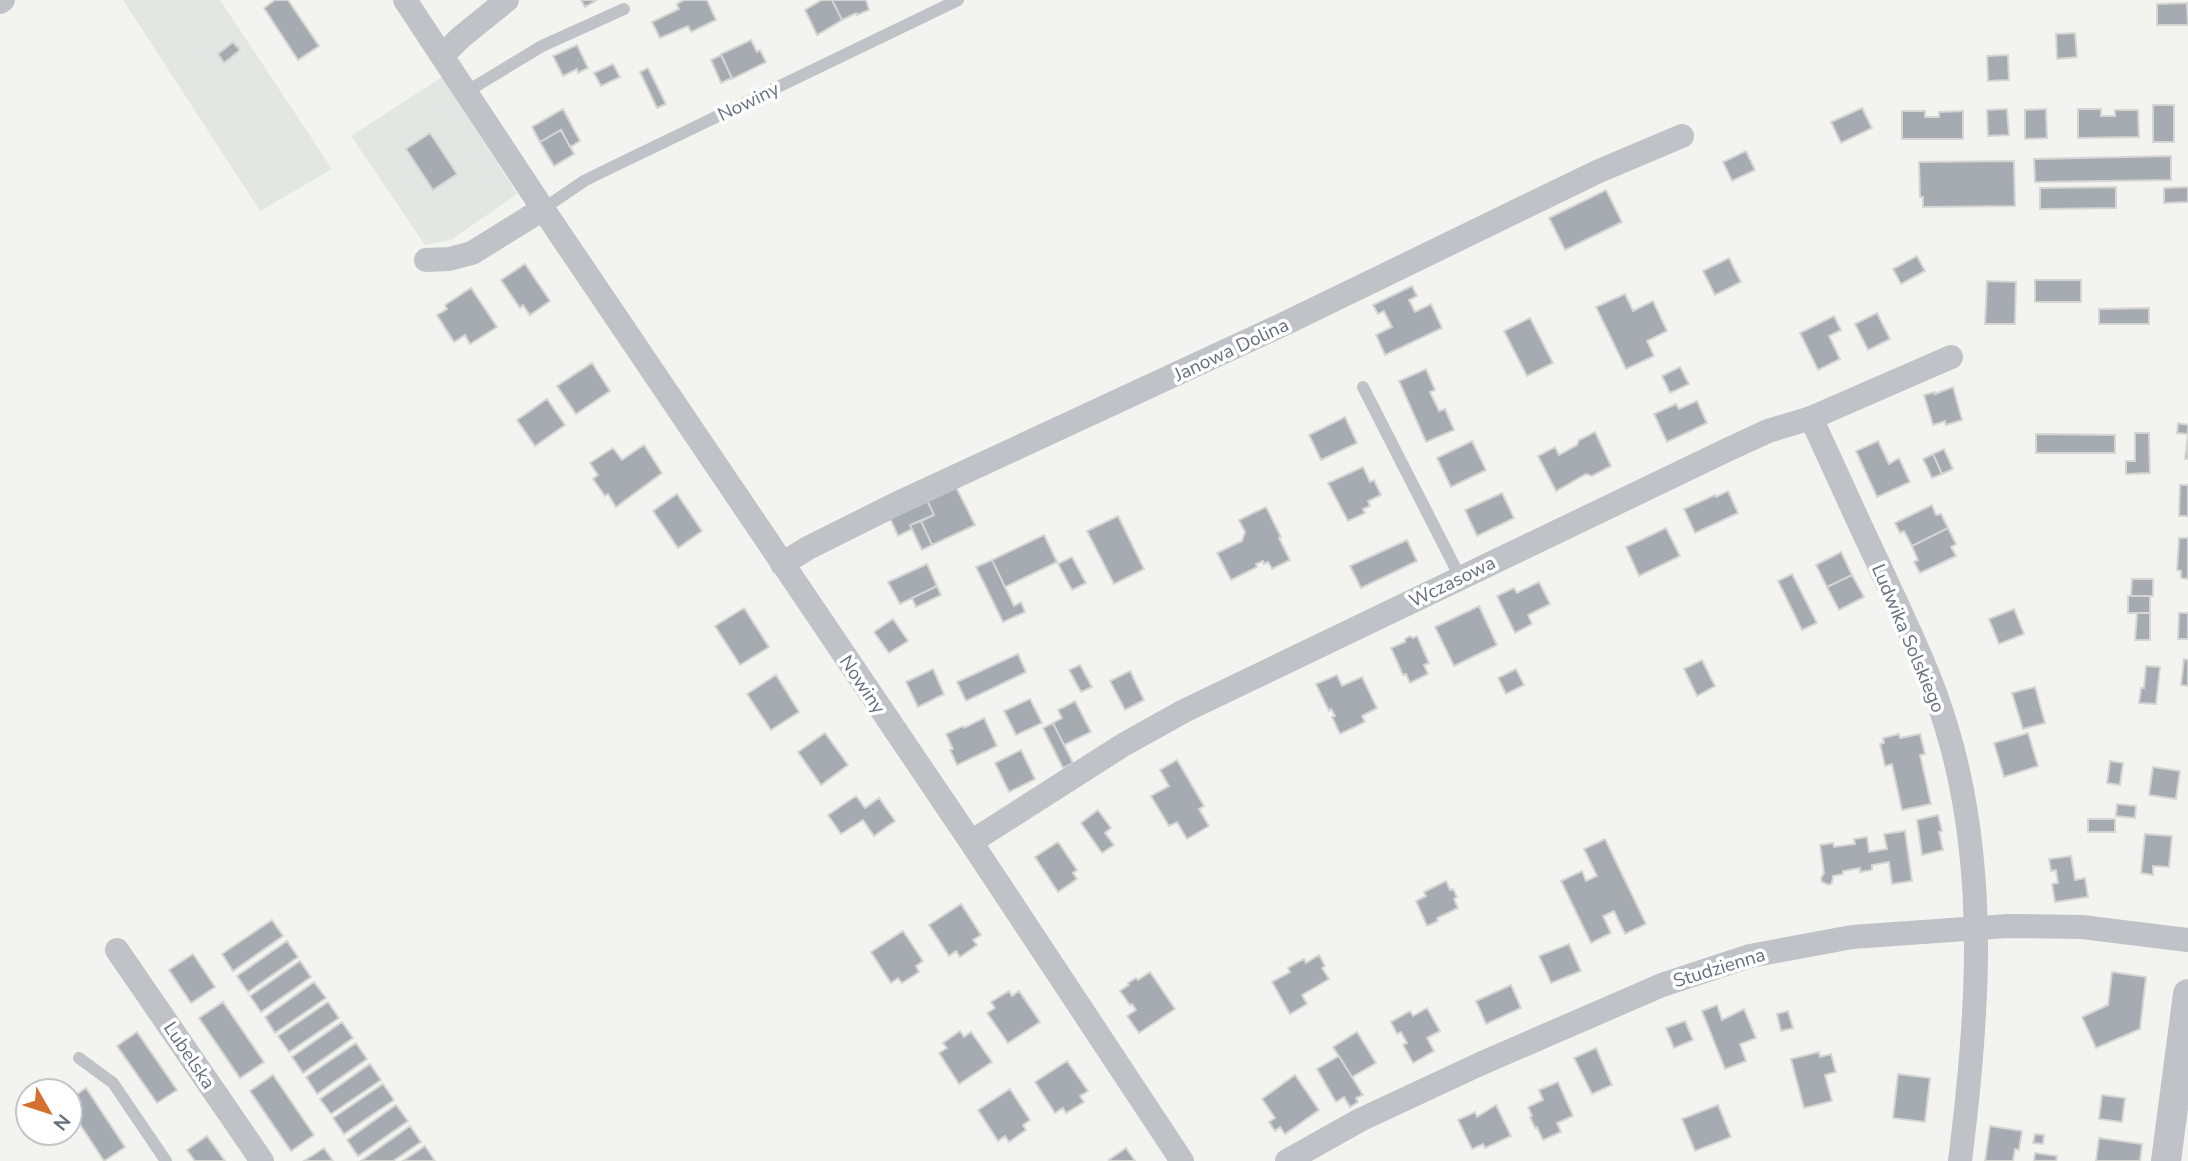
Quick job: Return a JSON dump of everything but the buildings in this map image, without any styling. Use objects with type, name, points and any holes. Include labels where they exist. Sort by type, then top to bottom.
[{"type":"street","name":"Nowiny","points":[[405,0],[1182,1161]]},
{"type":"street","points":[[442,56],[507,0]]},
{"type":"street","name":"Janowa Dolina","points":[[782,564],[896,504],[1286,323],[1599,171],[1682,136]]},
{"type":"street","points":[[426,260],[460,258],[472,253],[543,209]]},
{"type":"street","name":"Wczasowa","points":[[971,842],[1114,751],[1184,711],[1768,431],[1811,418],[1951,357]]},
{"type":"street","name":"Ludwika Solskiego","points":[[1811,418],[1929,676],[1953,751],[1962,795],[1971,860],[1975,927],[1973,1029],[1960,1161]]},
{"type":"street","name":"Studzienna","points":[[1286,1161],[1342,1129],[1624,1000],[1684,976],[1750,956],[1852,937],[1975,927],[2069,926],[2188,940]]},
{"type":"street","name":"Lubelska","points":[[117,950],[262,1161]]},
{"type":"street","points":[[2166,1161],[2188,994]]},
{"type":"lane","name":"Nowiny","points":[[543,209],[584,181],[958,0]]},
{"type":"lane","points":[[466,92],[542,46],[624,9]]},
{"type":"lane","points":[[1363,387],[1460,577]]},
{"type":"lane","points":[[79,1058],[113,1083],[166,1161]]},
{"type":"shaded area","points":[[123,0],[220,0],[332,169],[260,211]]},
{"type":"shaded area","points":[[442,77],[517,194],[451,240],[425,245],[351,136]]}]
